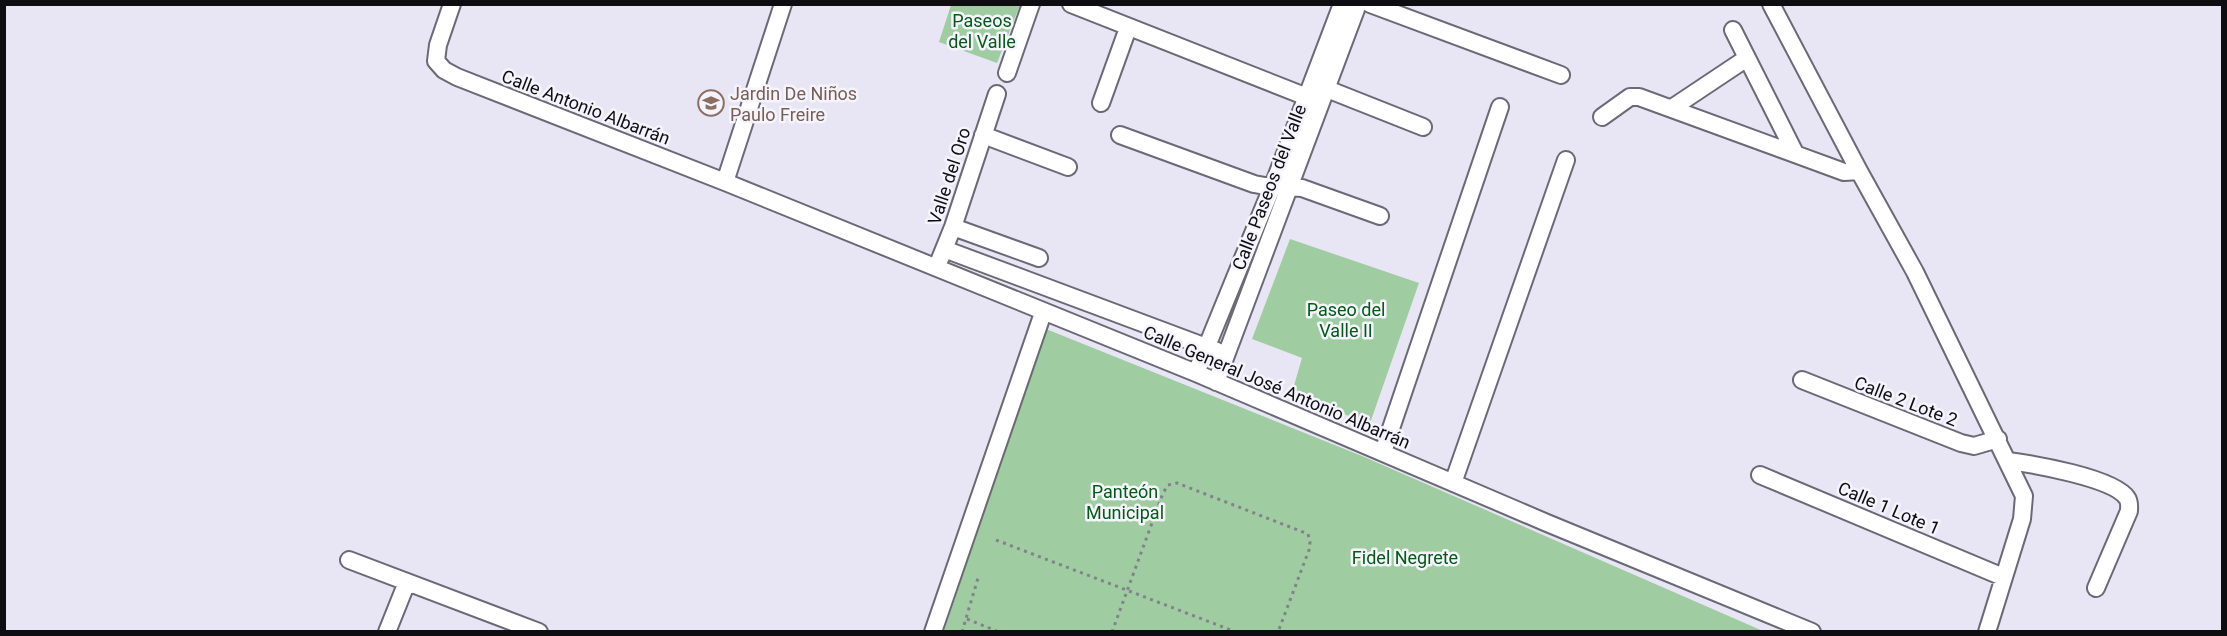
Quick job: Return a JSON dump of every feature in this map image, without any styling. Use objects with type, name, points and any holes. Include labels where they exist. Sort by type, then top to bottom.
[{"type":"street","name":"Calle Antonio Albarrán","points":[[452,4],[438,45],[436,61],[444,70],[725,182]]},
{"type":"street","points":[[725,182],[783,4]]},
{"type":"street","points":[[1006,73],[1031,4]]},
{"type":"street","points":[[1071,4],[1307,97]]},
{"type":"street","name":"Calle Paseos del Valle","points":[[1196,373],[1272,187],[1342,4]]},
{"type":"street","name":"Calle Paseos del Valle","points":[[1216,382],[1358,4]]},
{"type":"street","points":[[1370,4],[1561,75]]},
{"type":"street","points":[[1771,4],[1915,272],[2022,488],[2025,505],[1987,632]]},
{"type":"street","points":[[1101,103],[1128,28]]},
{"type":"street","points":[[1733,30],[1796,153]]},
{"type":"street","points":[[1672,108],[1747,58]]},
{"type":"street","points":[[1327,89],[1423,127]]},
{"type":"street","name":"Valle del Oro","points":[[936,268],[953,227],[997,94]]},
{"type":"street","points":[[1602,117],[1630,97],[1634,97],[1672,108],[1844,172],[1859,171]]},
{"type":"street","points":[[1383,452],[1500,107]]},
{"type":"street","points":[[983,135],[1068,166]]},
{"type":"street","points":[[1120,135],[1254,184],[1291,187],[1318,193],[1380,216]]},
{"type":"street","points":[[1453,483],[1566,160]]},
{"type":"street","name":"Calle General José Antonio Albarrán","points":[[725,182],[1043,313],[1196,373],[1784,626],[1812,632]]},
{"type":"street","points":[[953,227],[1039,258]]},
{"type":"street","points":[[944,249],[1226,355]]},
{"type":"street","points":[[933,632],[1043,313]]},
{"type":"street","name":"Calle 2 Lote 2","points":[[1802,380],[1961,443],[1974,446],[1998,439]]},
{"type":"street","points":[[2008,460],[2040,464],[2088,478],[2117,489],[2127,498],[2129,512],[2096,588]]},
{"type":"street","name":"Calle 1 Lote 1","points":[[1760,475],[2003,577]]},
{"type":"street","points":[[349,560],[539,632]]},
{"type":"street","points":[[387,632],[407,582]]},
{"type":"path","points":[[1112,632],[1163,493],[1168,485],[1177,483],[1308,534],[1309,550],[1278,632]]},
{"type":"path","points":[[996,540],[1236,632]]},
{"type":"path","points":[[962,632],[978,578]]},
{"type":"path","points":[[967,619],[999,632]]},
{"type":"green space","name":"Paseos del Valle","points":[[951,5],[1020,5],[997,63],[939,42]]},
{"type":"green space","name":"Paseo del Valle II","points":[[1290,239],[1419,283],[1369,426],[1293,389],[1302,358],[1252,339]]},
{"type":"green space","name":"Panteón Municipal","points":[[1046,329],[1362,456],[1763,631],[944,631]]},
{"type":"place","name":"Jardin De Niños Paulo Freire","points":[[711,103]]},
{"type":"park label","name":"Fidel Negrete","points":[[1405,557]]}]
